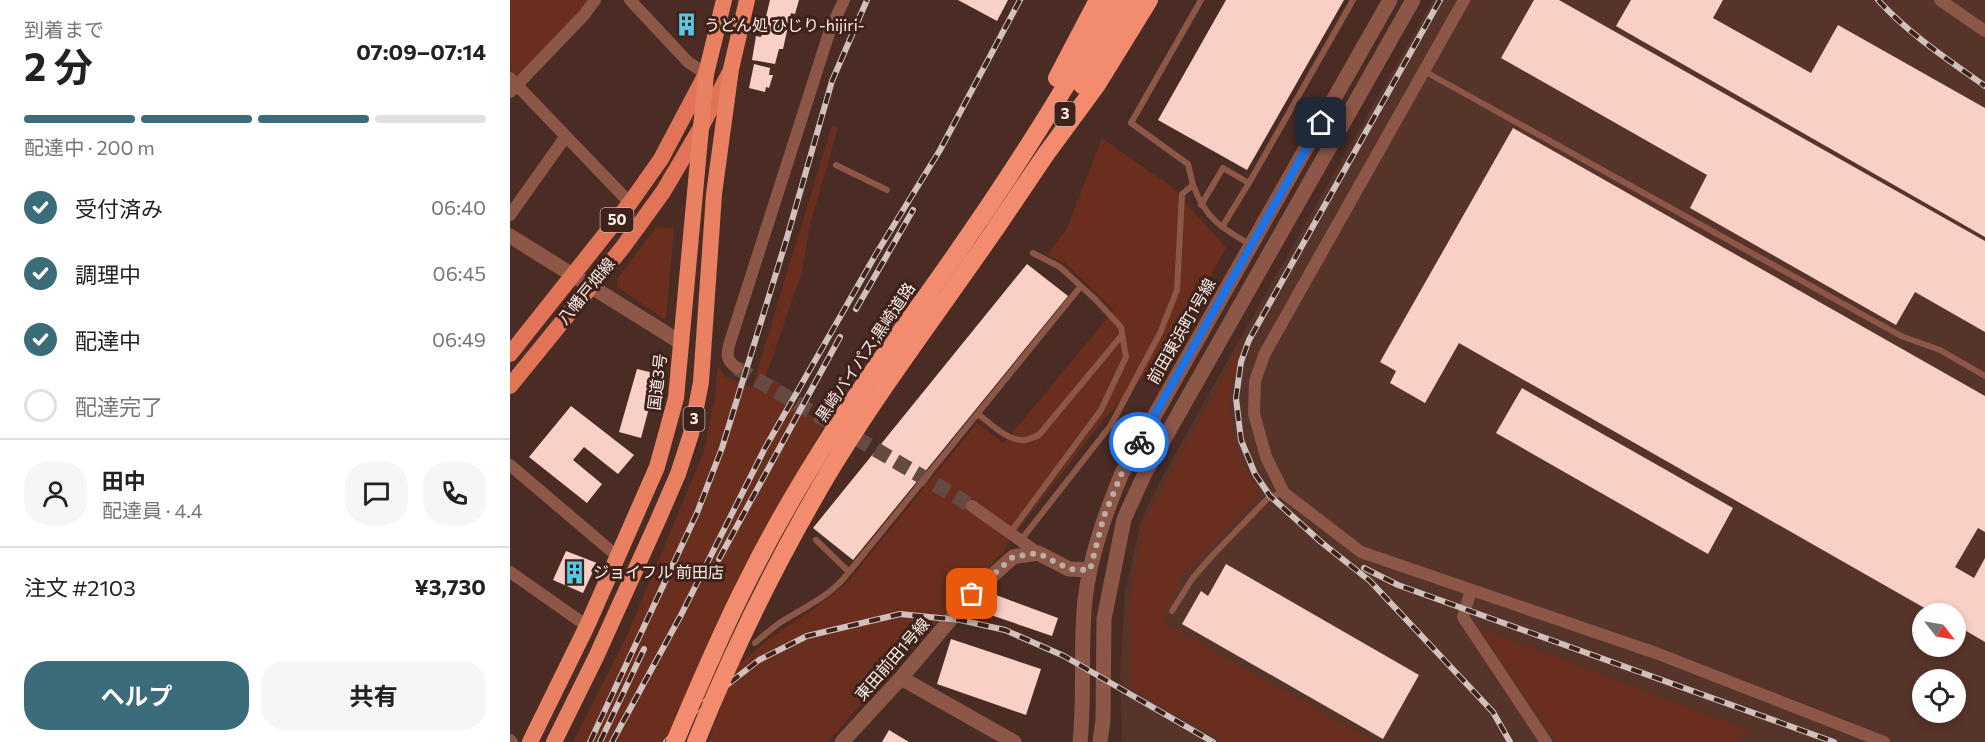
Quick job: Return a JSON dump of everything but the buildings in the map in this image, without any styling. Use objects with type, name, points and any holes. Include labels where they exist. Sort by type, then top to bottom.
[{"type":"highway","name":"国道3号","points":[[530,742],[587,626],[659,459],[676,398],[706,74],[724,0]]},
{"type":"highway","name":"3","points":[[554,742],[596,657],[658,520],[678,474],[691,434],[701,382],[714,194],[732,69],[747,0]]},
{"type":"highway","points":[[986,212],[1098,0]]},
{"type":"highway","name":"黒崎バイパス;黒崎道路","points":[[675,742],[722,633],[778,524],[857,394],[986,212],[1051,113],[1115,0]]},
{"type":"highway","name":"3","points":[[696,742],[714,697],[765,590],[795,531],[830,471],[904,358],[996,228],[1132,0]]},
{"type":"highway","points":[[996,228],[1096,86],[1149,0]]},
{"type":"main road","name":"八幡戸畑線","points":[[510,386],[623,247],[663,192],[732,69]]},
{"type":"main road","name":"八幡戸畑線","points":[[510,354],[630,204],[662,159],[706,74]]},
{"type":"street","points":[[595,0],[584,15],[512,85],[566,136],[630,204]]},
{"type":"street","points":[[630,0],[688,62],[706,74]]},
{"type":"street","points":[[737,368],[729,362],[726,355],[827,40],[843,0]]},
{"type":"street","name":"前田東浜町1号線","points":[[1080,742],[1085,602],[1090,570],[1104,516],[1122,473],[1390,0]]},
{"type":"street","points":[[1100,742],[1103,720],[1104,619],[1124,519],[1145,473],[1413,0]]},
{"type":"street","points":[[1464,0],[1265,353],[1255,381],[1254,414],[1266,457],[1284,493],[1361,552],[1656,653],[1884,742]]},
{"type":"street","points":[[1940,0],[1985,31]]},
{"type":"street","points":[[510,215],[566,136]]},
{"type":"street","points":[[510,236],[680,342]]},
{"type":"street","points":[[510,465],[617,556]]},
{"type":"street","points":[[972,506],[1038,553],[1069,569],[1090,570]]},
{"type":"street","name":"東田前田1号線","points":[[842,742],[901,678],[972,594],[1013,557],[1038,553]]},
{"type":"street","points":[[510,573],[587,626]]},
{"type":"street","points":[[1471,590],[1463,617],[1546,742]]},
{"type":"street","points":[[901,678],[1014,742]]},
{"type":"lane","points":[[1201,0],[1131,123],[1188,164],[1201,205],[1214,221],[1251,245]]},
{"type":"lane","points":[[1222,227],[1353,0]]},
{"type":"lane","points":[[1424,71],[1901,336],[1940,350],[1985,376]]},
{"type":"lane","points":[[836,165],[887,190]]},
{"type":"lane","points":[[1201,205],[1223,168],[1249,183]]},
{"type":"lane","points":[[1016,537],[1111,425],[1160,333],[1177,290],[1182,194],[1193,184]]},
{"type":"lane","points":[[1016,537],[1101,410],[1126,357],[1121,327],[1060,267],[1033,253]]},
{"type":"lane","points":[[755,643],[778,624],[808,607],[840,584],[1081,286]]},
{"type":"lane","points":[[978,414],[1012,437],[1024,441],[1039,435],[1122,335]]},
{"type":"lane","points":[[1172,611],[1192,579],[1211,557],[1270,496],[1284,493]]},
{"type":"lane","points":[[816,540],[849,572]]},
{"type":"shaded area","points":[[510,0],[588,0],[581,11],[521,73],[515,75],[510,70]]},
{"type":"shaded area","points":[[1433,0],[1985,0],[1985,742],[1122,742],[1120,674],[1125,593],[1141,521],[1160,481]]},
{"type":"shaded area","points":[[832,125],[838,128],[810,225],[802,272],[766,376],[791,390],[785,401],[825,424],[768,523],[706,648],[739,664],[766,641],[845,585],[977,423],[1004,443],[1114,310],[1065,263],[1047,255],[1067,228],[1102,138],[1172,187],[1226,248],[1170,349],[1103,420],[1007,544],[1005,550],[891,670],[828,742],[708,742],[721,706],[670,731],[666,742],[573,742],[628,633],[704,451],[718,366],[725,376],[752,388]]},
{"type":"shaded area","points":[[656,227],[674,228],[666,320],[617,287],[617,279]]},
{"type":"shaded area","points":[[1242,342],[1232,387],[1230,414],[1239,450],[1260,494],[1184,573],[1163,622],[1375,742],[1223,742],[1129,687],[1129,602],[1144,521]]},
{"type":"shaded area","points":[[1479,628],[1750,731],[1733,742],[1556,742]]},
{"type":"tunnel","points":[[737,368],[972,506]]},
{"type":"railway","points":[[590,742],[697,513],[722,448],[786,241],[832,81],[867,0]]},
{"type":"railway","points":[[612,742],[681,615],[765,448],[876,254],[940,150],[1020,0]]},
{"type":"railway","points":[[1440,0],[1249,340],[1241,362],[1236,398],[1241,440],[1255,474],[1270,496],[1321,542],[1370,581],[1493,712],[1510,742]]},
{"type":"railway","points":[[1878,0],[1915,35],[1985,86]]},
{"type":"railway","points":[[856,309],[913,210]]},
{"type":"railway","points":[[719,559],[840,337]]},
{"type":"railway","points":[[1364,568],[1398,585],[1834,742]]},
{"type":"railway","points":[[666,742],[700,706],[759,660],[807,636],[900,614],[960,620],[1005,630],[1064,656],[1213,742]]},
{"type":"railway","points":[[600,742],[644,649]]},
{"type":"way so far","points":[[972,594],[1013,557],[1038,553],[1069,569],[1090,570],[1104,516],[1122,473],[1139,442]]},
{"type":"place","name":"うどん処 ひじり-hijiri-","points":[[686,25]]},
{"type":"place","name":"ジョイフル 前田店","points":[[575,572]]},
{"type":"route","points":[[1139,442],[1321,123]]}]
